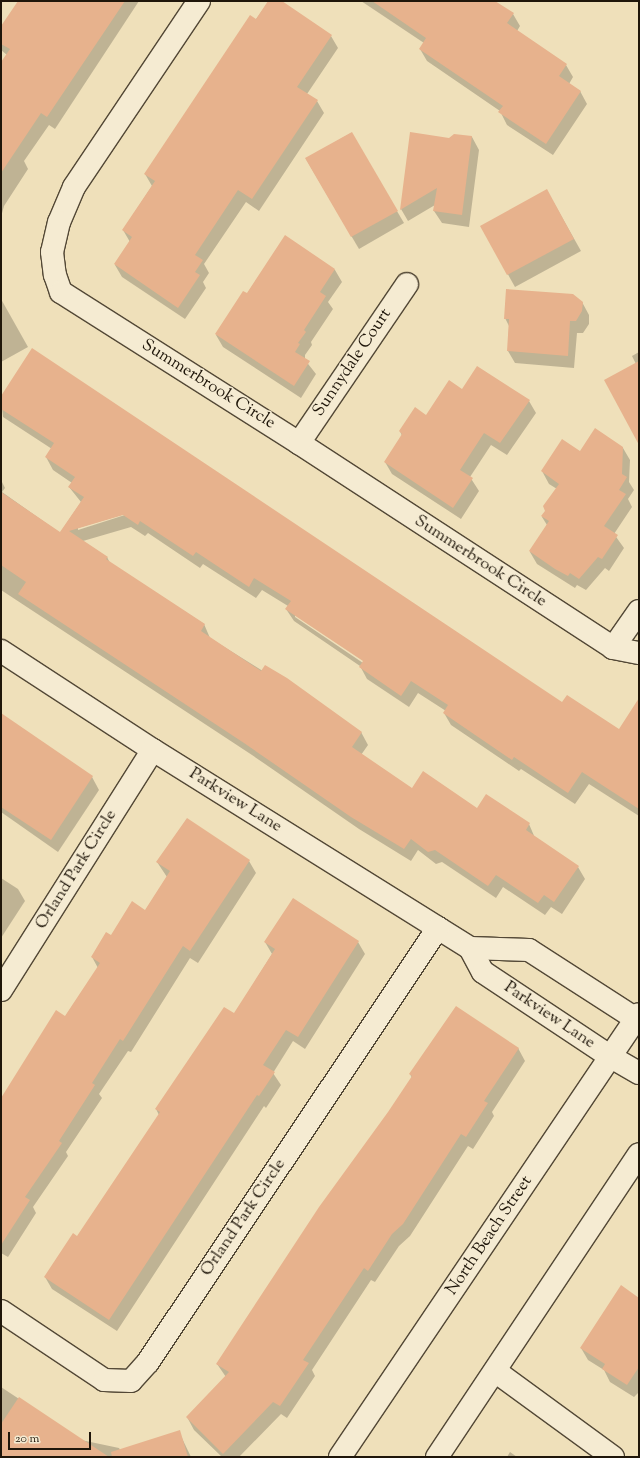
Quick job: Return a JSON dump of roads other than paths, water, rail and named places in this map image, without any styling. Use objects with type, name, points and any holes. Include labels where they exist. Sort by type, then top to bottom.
[{"type":"street","name":"Summerbrook Circle","points":[[199,1],[74,187],[59,222],[52,252],[55,274],[61,292],[299,443],[613,648],[639,653]]},
{"type":"street","name":"Sunnydale Court","points":[[299,443],[406,284]]},
{"type":"street","points":[[613,648],[639,611]]},
{"type":"street","name":"Parkview Lane","points":[[1,651],[152,750],[470,948],[483,972],[610,1057],[639,1073]]},
{"type":"street","name":"Orland Park Circle","points":[[1,990],[152,750]]},
{"type":"street","name":"Orland Park Circle","points":[[1,1311],[104,1380],[131,1381],[148,1362],[438,928]]},
{"type":"street","points":[[470,948],[529,950],[638,1018]]},
{"type":"street","name":"North Beach Street","points":[[340,1457],[610,1057],[638,1018]]},
{"type":"street","points":[[437,1457],[639,1154]]},
{"type":"street","points":[[494,1371],[614,1457]]}]
